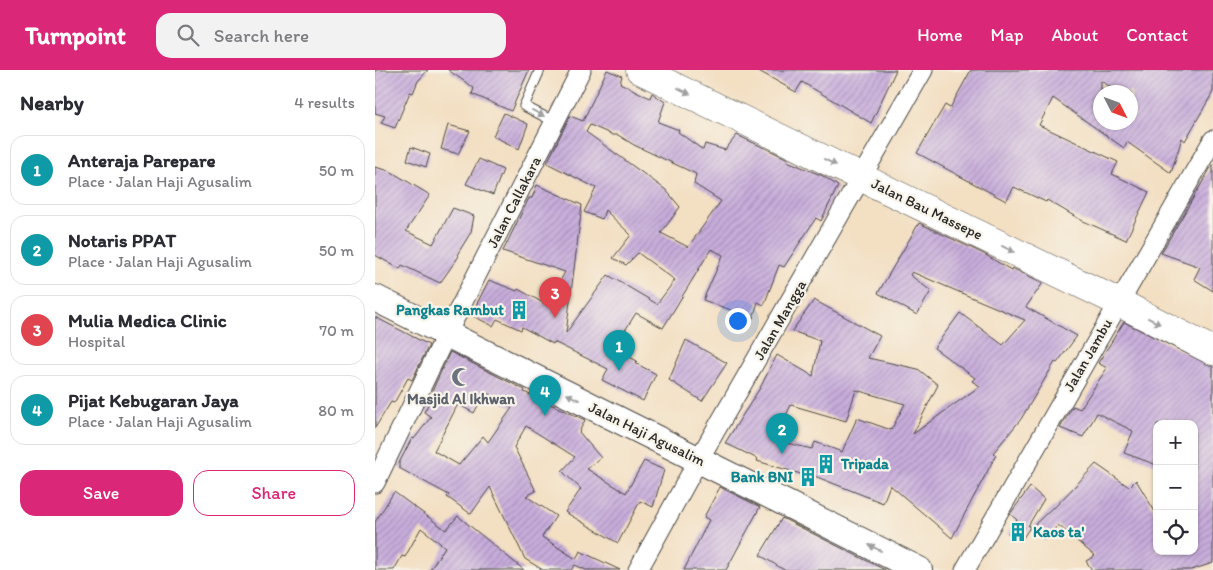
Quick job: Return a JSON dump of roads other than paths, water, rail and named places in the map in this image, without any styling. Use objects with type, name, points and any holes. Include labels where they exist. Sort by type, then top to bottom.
[{"type":"highway","name":"Jalan Bau Massepe","points":[[640,70],[1118,302],[1213,351]]},
{"type":"street","name":"Jalan Callakara","points":[[375,483],[446,335],[581,70]]},
{"type":"street","name":"Jalan Mangga","points":[[638,570],[699,459],[863,178],[923,70]]},
{"type":"street","name":"Jalan Jambu","points":[[965,570],[1213,140]]},
{"type":"street","name":"Jalan Haji Agusalim","points":[[375,298],[919,570]]},
{"type":"lane","points":[[540,70],[524,106],[555,122]]},
{"type":"place","name":"Pangkas Rambut","points":[[519,310]]},
{"type":"place","name":"Mulia Medica Clinic","points":[[555,318]]},
{"type":"place","name":"Anteraja Parepare","points":[[619,371]]},
{"type":"place","name":"Masjid Al Ikhwan","points":[[461,377]]},
{"type":"place","name":"Pijat Kebugaran Jaya","points":[[545,416]]},
{"type":"place","name":"Notaris PPAT","points":[[782,454]]},
{"type":"place","name":"Tripada","points":[[826,464]]},
{"type":"place","name":"Bank BNI","points":[[808,477]]},
{"type":"place","name":"Kaos ta'","points":[[1018,532]]}]
